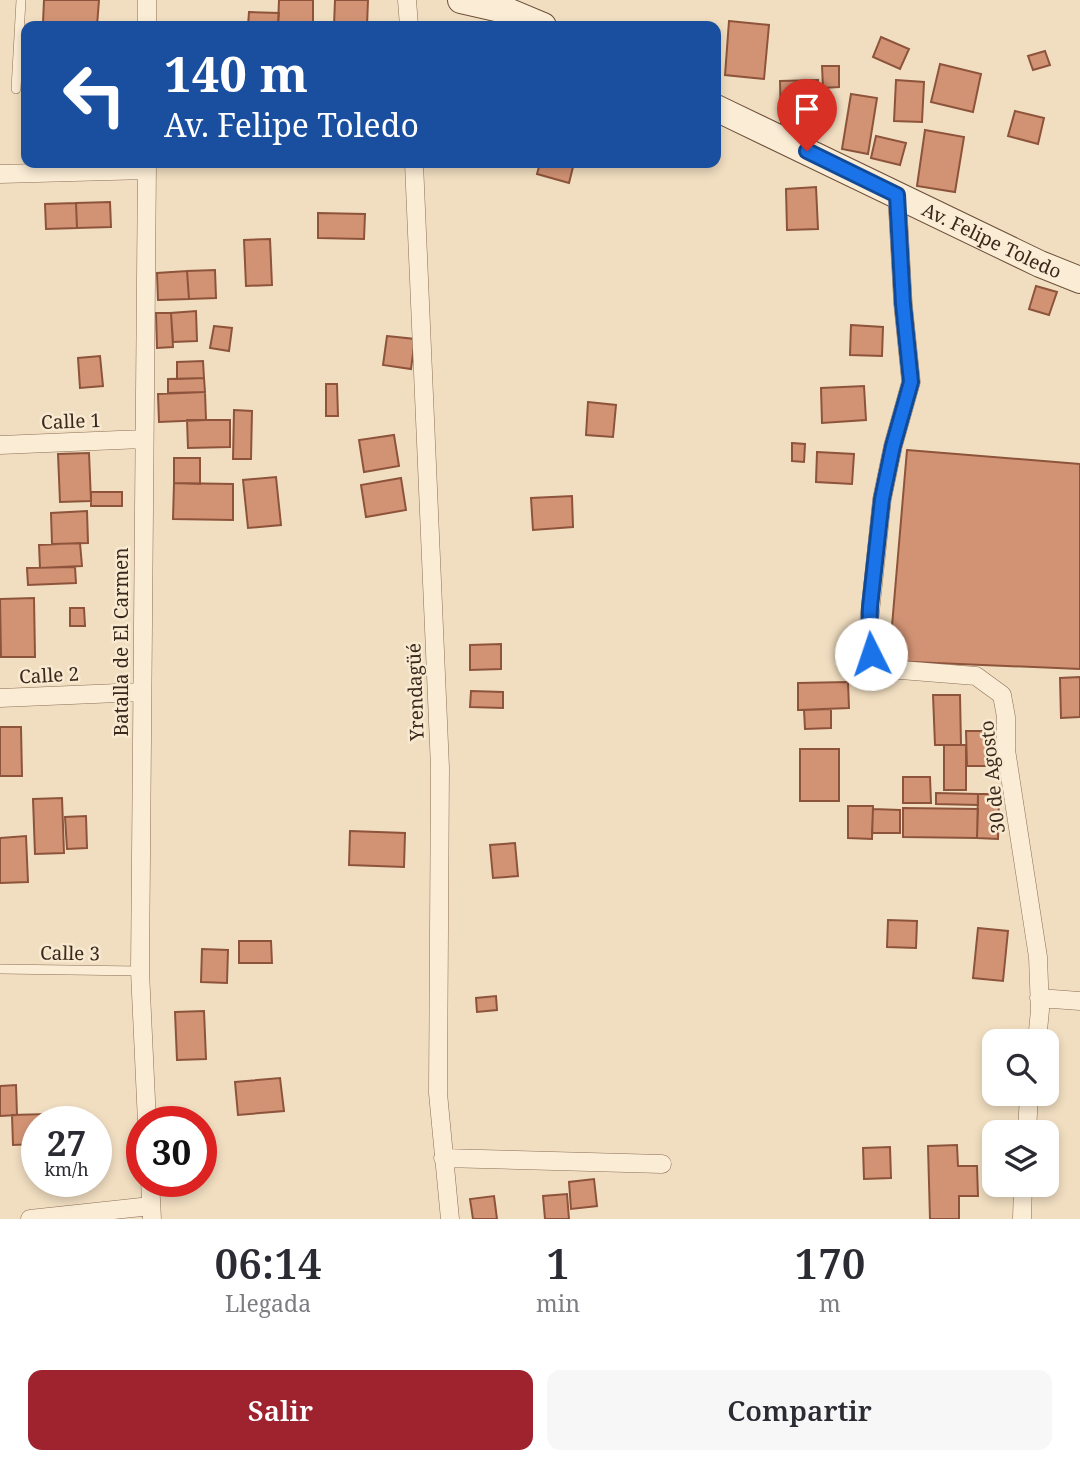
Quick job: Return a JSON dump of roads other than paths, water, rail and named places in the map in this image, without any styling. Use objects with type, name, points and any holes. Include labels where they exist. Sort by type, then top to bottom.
[{"type":"main road","points":[[461,0],[505,9],[532,21]]},
{"type":"main road","name":"Av. Felipe Toledo","points":[[721,110],[1040,264],[1080,280]]},
{"type":"street","points":[[147,21],[148,0]]},
{"type":"street","points":[[407,0],[409,21]]},
{"type":"street","points":[[0,174],[125,168]]},
{"type":"street","name":"Batalla de El Carmen","points":[[146,168],[140,971],[146,1106]]},
{"type":"street","name":"Yrendagüé","points":[[414,168],[440,768],[438,1093],[450,1219]]},
{"type":"street","name":"30 de Agosto","points":[[897,195],[903,304],[911,382],[882,499],[870,607],[869,643],[871,654],[877,663],[888,669],[976,676],[1002,695],[1006,717],[1006,750],[1038,957],[1038,1029]]},
{"type":"street","name":"Calle 1","points":[[0,445],[143,439]]},
{"type":"street","name":"Calle 2","points":[[0,698],[142,692]]},
{"type":"street","points":[[1039,998],[1080,1001]]},
{"type":"street","points":[[443,1158],[662,1164]]},
{"type":"street","points":[[1022,1219],[1023,1197]]},
{"type":"street","points":[[30,1219],[152,1213]]},
{"type":"lane","points":[[16,89],[21,0]]},
{"type":"lane","name":"Calle 3","points":[[0,969],[140,971]]}]
